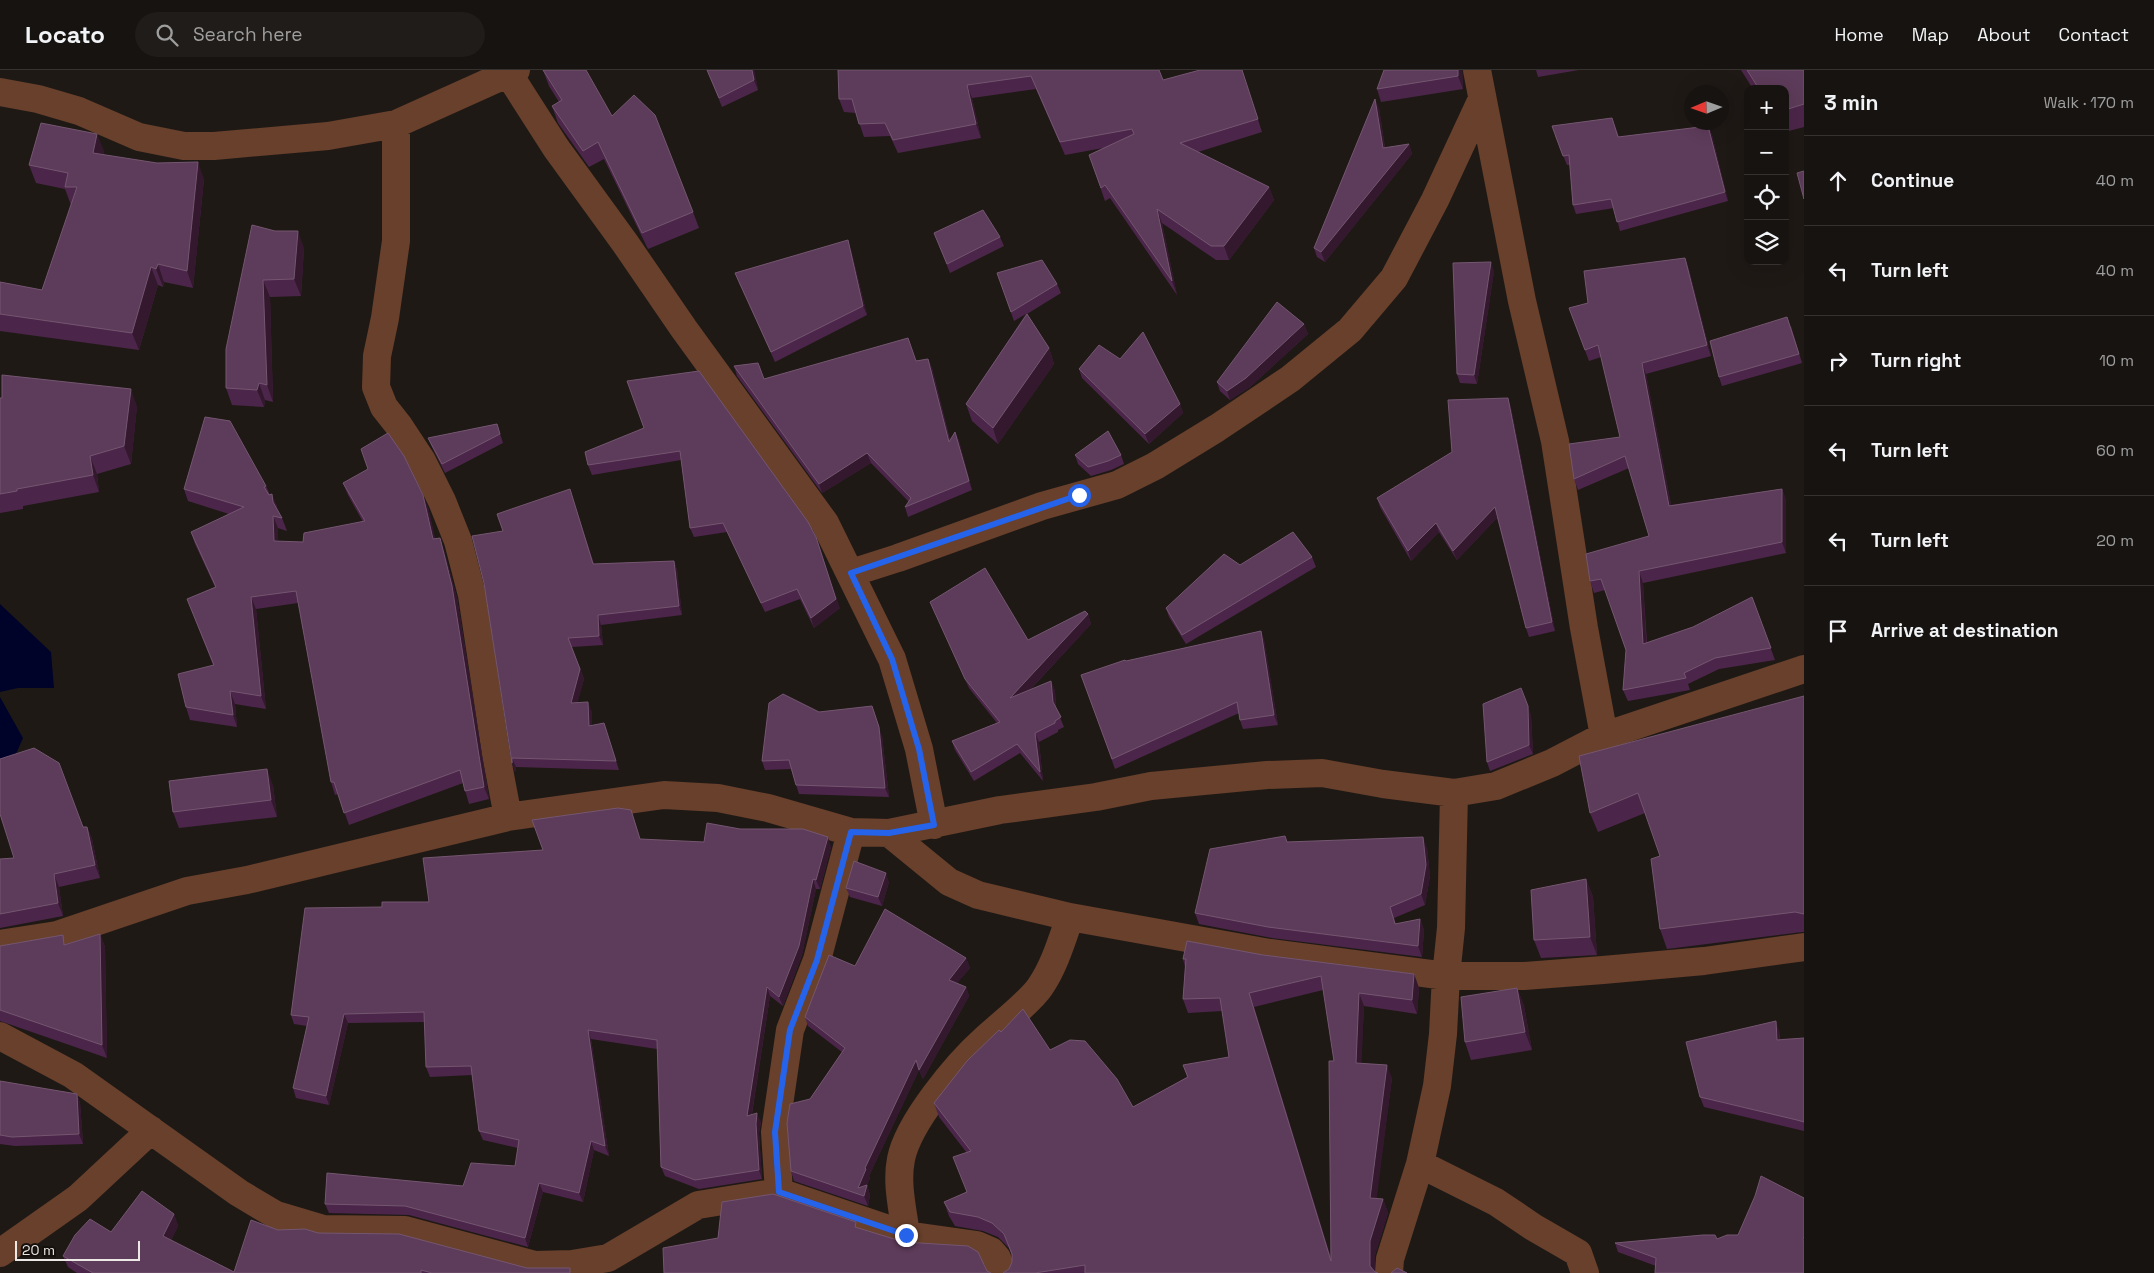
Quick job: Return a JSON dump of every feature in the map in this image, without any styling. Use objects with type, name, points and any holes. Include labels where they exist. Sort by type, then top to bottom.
[{"type":"street","points":[[1477,70],[1522,301],[1555,441],[1584,628],[1604,736]]},
{"type":"street","points":[[0,92],[79,111],[140,137],[184,146],[214,146],[328,136],[396,124],[512,71],[556,148],[625,243],[700,352],[825,523],[892,659],[919,749],[934,825]]},
{"type":"street","points":[[851,573],[1042,506],[1117,485],[1155,466],[1217,428],[1290,379],[1350,330],[1394,278],[1435,200],[1482,99]]},
{"type":"street","points":[[396,124],[396,241],[385,318],[377,356],[376,387],[384,408],[399,426],[422,461],[442,501],[458,541],[472,595],[496,754],[508,817]]},
{"type":"street","points":[[0,944],[57,935],[186,891],[247,880],[508,817],[664,795],[718,798],[768,808],[851,832],[889,833],[1000,810],[1096,797],[1151,786],[1267,775],[1322,773],[1383,784],[1454,792],[1496,786],[1552,762],[1604,736],[1804,669]]},
{"type":"street","points":[[1388,1273],[1390,1259],[1420,1164],[1437,1086],[1451,928],[1454,792]]},
{"type":"street","points":[[779,1192],[775,1132],[790,1030],[817,960],[851,832]]},
{"type":"street","points":[[889,833],[949,882],[978,895],[1070,918],[1270,953],[1446,976],[1524,976],[1603,970],[1704,961],[1804,948]]},
{"type":"street","points":[[906,1235],[899,1176],[901,1157],[912,1134],[925,1109],[949,1077],[976,1047],[1040,988],[1059,949],[1070,918]]},
{"type":"street","points":[[0,1036],[73,1075],[239,1193],[276,1215],[323,1229],[405,1230],[535,1265],[572,1264],[608,1258],[698,1205],[779,1192],[906,1235],[977,1245],[991,1251],[997,1258],[1002,1273]]},
{"type":"street","points":[[0,1253],[78,1198],[151,1130]]},
{"type":"street","points":[[1420,1164],[1496,1202],[1533,1227],[1578,1253],[1585,1273]]},
{"type":"water","points":[[0,604],[51,652],[54,688],[18,688],[0,692]]},
{"type":"water","points":[[0,697],[23,738],[13,761],[0,764]]},
{"type":"building","points":[[543,70],[586,70],[612,116],[634,95],[655,115],[693,212],[642,233],[598,142],[583,151],[552,106],[562,100]]},
{"type":"building","points":[[707,70],[752,70],[754,80],[719,98]]},
{"type":"building","points":[[838,70],[1159,70],[1163,80],[1200,70],[1242,70],[1258,119],[1180,143],[1269,187],[1224,246],[1211,246],[1157,209],[1172,281],[1105,185],[1101,188],[1089,155],[1134,134],[1132,129],[1060,142],[1031,76],[967,85],[976,124],[893,140],[885,123],[859,124],[852,99],[839,99]]},
{"type":"building","points":[[1384,70],[1458,70],[1458,76],[1377,89]]},
{"type":"building","points":[[1747,70],[1804,70],[1804,104],[1789,109],[1789,85],[1756,85]]},
{"type":"building","points":[[1375,99],[1383,148],[1409,144],[1321,252],[1314,248]]},
{"type":"building","points":[[1612,118],[1618,137],[1684,129],[1709,130],[1725,192],[1617,222],[1611,199],[1573,205],[1569,155],[1563,156],[1552,126]]},
{"type":"building","points":[[41,123],[97,134],[93,153],[157,163],[198,162],[187,271],[158,264],[156,269],[151,267],[132,333],[0,314],[0,282],[42,290],[77,187],[65,187],[68,173],[29,165]]},
{"type":"building","points":[[1804,171],[1804,199],[1797,173]]},
{"type":"building","points":[[983,210],[1000,237],[947,264],[934,233]]},
{"type":"building","points":[[252,225],[275,231],[298,231],[294,279],[263,280],[267,385],[259,383],[257,390],[226,388],[226,349]]},
{"type":"building","points":[[848,240],[863,306],[771,352],[735,273]]},
{"type":"building","points":[[1685,258],[1707,345],[1642,363],[1669,506],[1782,489],[1782,542],[1639,571],[1643,644],[1693,627],[1752,597],[1771,648],[1715,658],[1684,673],[1686,678],[1623,690],[1626,650],[1601,579],[1590,581],[1586,554],[1649,536],[1625,456],[1574,479],[1569,444],[1620,437],[1598,345],[1585,350],[1569,308],[1588,303],[1584,271]]},
{"type":"building","points":[[1042,260],[1057,284],[1011,312],[997,273]]},
{"type":"building","points":[[1491,262],[1474,375],[1457,374],[1453,263]]},
{"type":"building","points":[[1277,302],[1304,324],[1246,378],[1227,391],[1217,382]]},
{"type":"building","points":[[1027,314],[1049,348],[993,428],[966,404]]},
{"type":"building","points":[[1787,317],[1799,354],[1719,377],[1710,341]]},
{"type":"building","points":[[1143,332],[1180,404],[1145,434],[1079,369],[1099,345],[1120,359]]},
{"type":"building","points":[[908,338],[916,361],[928,359],[949,442],[955,432],[969,481],[905,507],[911,498],[867,453],[819,484],[734,366],[758,363],[764,379]]},
{"type":"building","points":[[699,371],[808,522],[816,537],[836,599],[811,618],[797,589],[761,603],[723,523],[690,528],[680,451],[588,465],[585,452],[644,428],[627,381]]},
{"type":"building","points":[[2,375],[131,389],[124,446],[90,456],[93,475],[0,494],[0,398],[2,398]]},
{"type":"building","points":[[1508,398],[1552,622],[1526,628],[1495,507],[1453,551],[1436,523],[1408,551],[1377,498],[1452,452],[1448,400]]},
{"type":"building","points":[[205,417],[230,421],[266,486],[264,487],[269,495],[272,494],[273,502],[282,518],[273,516],[274,541],[303,542],[304,533],[365,521],[343,483],[368,469],[361,449],[388,433],[404,456],[423,495],[433,539],[440,538],[452,586],[484,787],[465,791],[460,770],[344,813],[334,782],[331,782],[296,591],[251,597],[261,696],[230,691],[233,715],[186,707],[178,674],[214,665],[187,599],[216,587],[191,532],[244,507],[184,489]]},
{"type":"building","points":[[497,424],[500,434],[442,464],[428,438]]},
{"type":"building","points":[[1108,431],[1121,455],[1088,467],[1075,455]]},
{"type":"building","points":[[570,489],[593,564],[674,561],[679,606],[598,615],[599,636],[568,638],[580,669],[571,703],[588,702],[589,726],[604,723],[616,761],[512,758],[512,763],[484,583],[472,536],[503,531],[497,514]]},
{"type":"building","points":[[1293,532],[1312,557],[1182,635],[1166,608],[1224,554],[1240,565]]},
{"type":"building","points":[[985,568],[1028,640],[1085,611],[1088,614],[1010,698],[1051,681],[1053,702],[1061,717],[1055,723],[1035,733],[1040,772],[1017,744],[971,772],[952,741],[1000,722],[965,679],[930,602]]},
{"type":"building","points":[[1261,631],[1274,715],[1240,720],[1237,702],[1112,759],[1081,675],[1125,660]]},
{"type":"building","points":[[1521,688],[1528,706],[1529,745],[1487,762],[1483,704]]},
{"type":"building","points":[[783,694],[819,712],[872,706],[879,727],[885,788],[796,785],[789,760],[762,761],[769,703]]},
{"type":"building","points":[[1804,696],[1804,914],[1795,912],[1660,929],[1651,859],[1660,856],[1638,793],[1590,813],[1579,756]]},
{"type":"building","points":[[34,748],[59,763],[83,827],[87,827],[95,865],[54,874],[58,903],[0,914],[0,859],[14,858],[0,814],[0,759]]},
{"type":"building","points":[[267,769],[271,800],[173,812],[169,781]]},
{"type":"building","points":[[618,808],[631,810],[640,839],[704,842],[707,823],[740,829],[803,829],[828,837],[816,880],[813,879],[799,946],[779,997],[767,987],[747,1116],[757,1113],[759,1170],[695,1180],[661,1167],[657,1040],[588,1030],[605,1146],[591,1141],[579,1193],[539,1183],[525,1238],[405,1206],[325,1204],[327,1173],[463,1186],[471,1163],[515,1166],[519,1140],[479,1131],[471,1066],[426,1067],[424,1012],[344,1014],[326,1096],[293,1088],[309,1017],[291,1015],[305,908],[382,907],[382,902],[429,902],[423,858],[543,850],[532,820]]},
{"type":"building","points":[[1285,836],[1287,842],[1423,837],[1426,865],[1421,894],[1390,907],[1395,924],[1420,919],[1418,946],[1268,927],[1195,913],[1210,849]]},
{"type":"building","points":[[854,861],[886,873],[878,897],[846,888]]},
{"type":"building","points":[[1586,879],[1590,937],[1534,940],[1531,890]]},
{"type":"building","points":[[885,909],[966,958],[949,980],[966,987],[919,1070],[916,1060],[865,1168],[858,1188],[867,1185],[864,1196],[791,1171],[787,1123],[790,1104],[810,1099],[845,1048],[805,1017],[829,955],[855,966]]},
{"type":"building","points":[[100,934],[102,1045],[0,1010],[0,946],[63,935],[64,945]]},
{"type":"building","points":[[1187,941],[1263,955],[1414,974],[1412,1000],[1359,993],[1356,1063],[1387,1065],[1370,1198],[1383,1199],[1370,1241],[1370,1266],[1378,1273],[1085,1273],[1085,1265],[1035,1273],[1003,1273],[1009,1269],[1012,1262],[1012,1254],[1004,1234],[992,1223],[978,1217],[950,1212],[944,1202],[967,1192],[953,1157],[971,1151],[934,1103],[967,1061],[999,1030],[1001,1032],[1023,1009],[1050,1050],[1070,1040],[1085,1041],[1117,1079],[1133,1107],[1188,1077],[1183,1065],[1229,1057],[1220,998],[1183,999],[1186,959],[1183,959]],"holes":[[[1321,976],[1334,1061],[1329,1061],[1331,1261],[1249,993]]]},
{"type":"building","points":[[1517,988],[1525,1032],[1465,1042],[1461,997]]},
{"type":"building","points":[[1776,1021],[1777,1040],[1804,1038],[1804,1122],[1700,1097],[1686,1042]]},
{"type":"building","points":[[0,1081],[77,1094],[79,1134],[12,1137],[0,1135]]},
{"type":"building","points":[[1761,1176],[1804,1198],[1804,1273],[1655,1273],[1656,1258],[1615,1243],[1703,1235],[1715,1235],[1717,1239],[1727,1235],[1738,1235],[1755,1196]]},
{"type":"building","points":[[142,1191],[174,1214],[163,1236],[234,1272],[251,1220],[278,1230],[305,1229],[318,1233],[399,1234],[527,1268],[570,1268],[570,1273],[432,1273],[421,1270],[421,1273],[93,1273],[63,1256],[75,1235],[90,1219],[111,1232]]},
{"type":"building","points":[[773,1194],[856,1222],[855,1227],[904,1242],[968,1246],[978,1252],[987,1271],[991,1273],[664,1273],[663,1248],[718,1238],[722,1202]]},
{"type":"building","points":[[1397,1268],[1407,1273],[1391,1273]]},
{"type":"route","points":[[906,1235],[779,1192],[775,1132],[790,1030],[817,960],[851,832],[889,833],[934,825],[919,749],[892,659],[851,573],[1042,506],[1079,495]]}]
